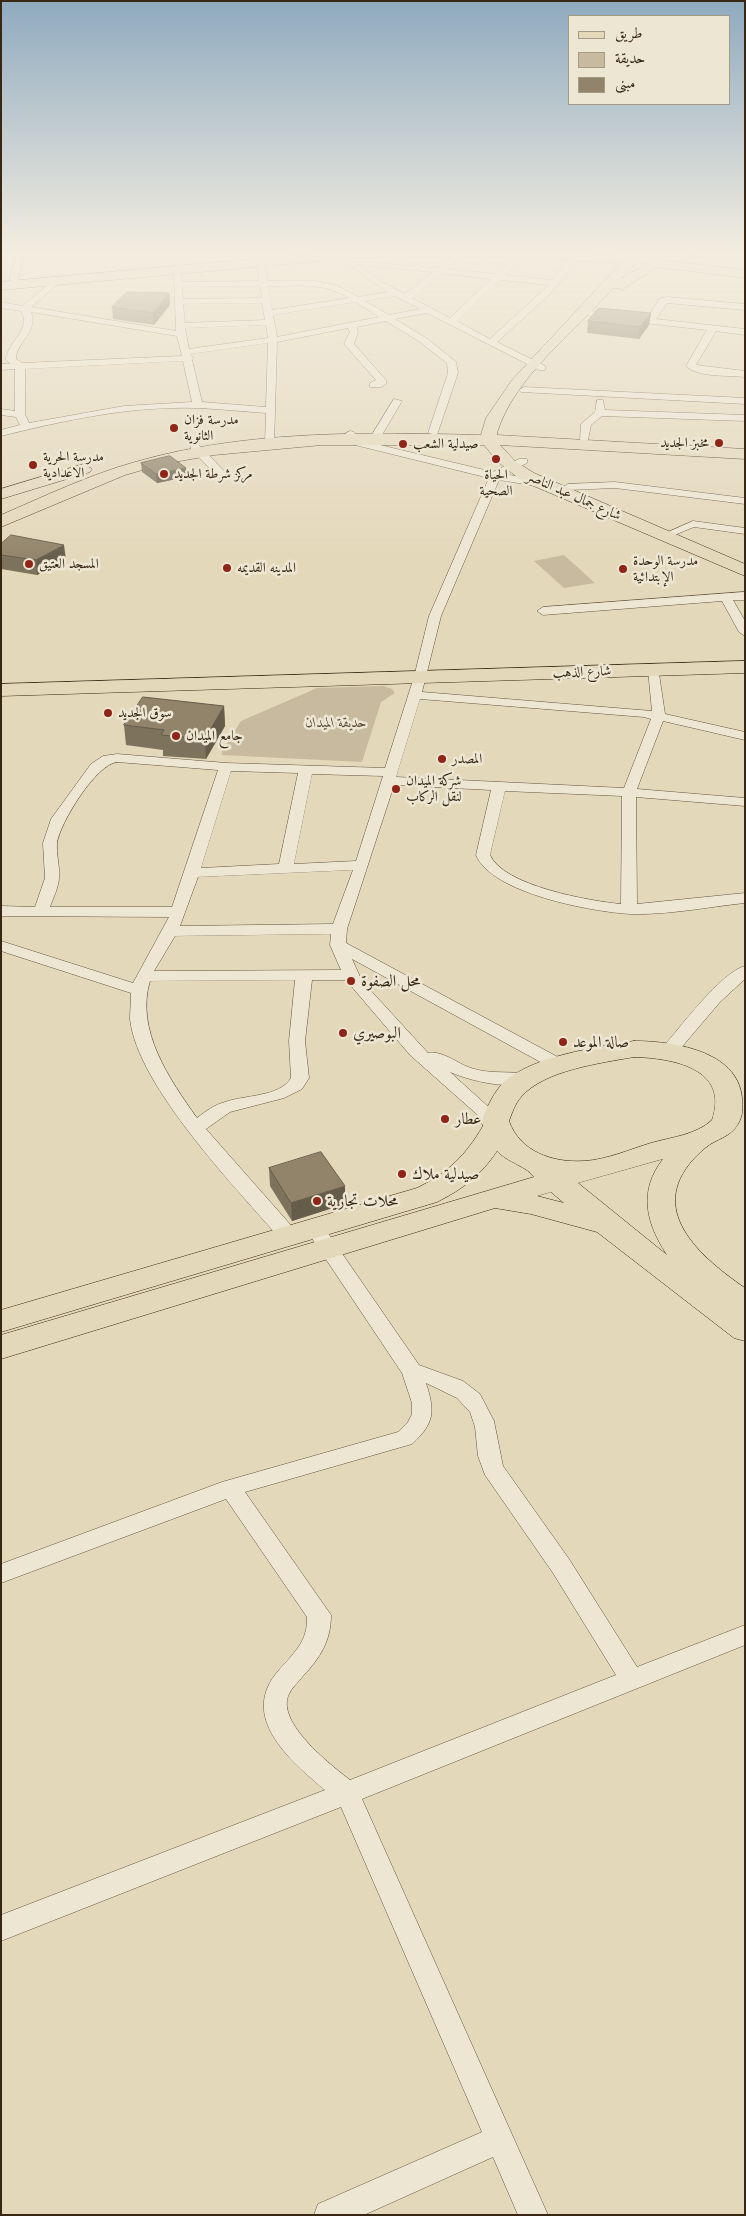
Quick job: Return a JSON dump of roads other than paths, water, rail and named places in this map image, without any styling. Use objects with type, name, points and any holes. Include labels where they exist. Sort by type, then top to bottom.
[{"type":"main road","points":[[498,436],[539,366],[550,353]]},
{"type":"main road","points":[[498,436],[507,397],[552,353]]},
{"type":"main road","points":[[351,437],[378,433],[432,432],[745,454]]},
{"type":"main road","points":[[1,494],[96,466],[125,463],[198,449],[270,440],[351,437],[498,436],[584,438],[745,448]]},
{"type":"main road","name":"شارع جمال عبد الناصر","points":[[498,436],[494,447],[544,484],[745,570]]},
{"type":"main road","points":[[1,522],[96,480],[198,449]]},
{"type":"main road","points":[[1,502],[125,463]]},
{"type":"main road","name":"شارع جمال عبد الناصر","points":[[517,464],[672,533],[745,563]]},
{"type":"main road","name":"شارع الذهب","points":[[1,690],[417,686],[654,670],[745,667]]},
{"type":"main road","points":[[1,1347],[427,1195],[452,1184],[467,1172],[487,1145],[504,1101],[513,1089],[527,1079],[561,1066],[634,1049],[669,1051],[693,1058],[732,1076],[727,1090],[730,1103],[724,1126],[707,1136],[674,1165],[663,1182],[662,1207],[664,1220],[678,1250],[689,1262],[745,1304]]},
{"type":"main road","points":[[496,1124],[504,1141],[515,1152],[547,1173],[609,1226],[745,1330]]},
{"type":"main road","points":[[1,1321],[310,1237],[490,1200],[547,1173],[586,1171],[745,1125]]},
{"type":"main road","points":[[490,1200],[531,1204],[561,1210],[609,1226]]},
{"type":"street","points":[[11,353],[11,360],[20,366]]},
{"type":"street","points":[[1,367],[197,353]]},
{"type":"street","points":[[270,440],[273,353]]},
{"type":"street","points":[[358,353],[381,380],[381,384],[373,385]]},
{"type":"street","points":[[432,432],[453,373],[451,362],[440,353]]},
{"type":"street","points":[[513,353],[539,366]]},
{"type":"street","points":[[698,353],[691,366],[700,370],[745,374]]},
{"type":"street","points":[[188,355],[198,405]]},
{"type":"street","points":[[20,366],[20,414],[26,427]]},
{"type":"street","points":[[524,390],[745,401]]},
{"type":"street","points":[[600,413],[601,394]]},
{"type":"street","points":[[378,433],[397,401]]},
{"type":"street","points":[[1,433],[82,414],[198,405],[271,410]]},
{"type":"street","points":[[1,412],[20,414]]},
{"type":"street","points":[[584,438],[586,424],[600,413],[745,418]]},
{"type":"street","points":[[351,437],[396,453],[495,476],[544,484]]},
{"type":"street","points":[[198,449],[224,477]]},
{"type":"street","points":[[496,1124],[416,1051],[376,1007],[351,975],[338,945],[339,929],[362,865],[417,686],[435,616],[495,476],[517,464]]},
{"type":"street","points":[[568,487],[615,486],[745,501]]},
{"type":"street","points":[[672,533],[693,524],[745,531]]},
{"type":"street","points":[[543,611],[745,596]]},
{"type":"street","points":[[725,597],[745,632]]},
{"type":"street","points":[[629,909],[629,792],[659,715],[654,670]]},
{"type":"street","points":[[417,686],[659,715],[745,736]]},
{"type":"street","points":[[41,912],[52,878],[50,843],[53,831],[68,802],[91,772],[102,762],[117,758],[306,770],[499,786],[629,792],[745,802]]},
{"type":"street","points":[[1,1574],[230,1488],[405,1438],[417,1427],[422,1414],[422,1403],[412,1371],[310,1237],[196,1129],[157,1071],[145,1042],[139,1018],[142,983],[179,912],[226,766]]},
{"type":"street","points":[[285,869],[306,770]]},
{"type":"street","points":[[499,786],[484,843],[483,855],[489,866],[499,874],[536,890],[576,900],[629,909],[678,907],[745,898]]},
{"type":"street","points":[[191,873],[362,865]]},
{"type":"street","points":[[1,911],[179,912]]},
{"type":"street","points":[[169,931],[339,929]]},
{"type":"street","points":[[338,945],[561,1066]]},
{"type":"street","points":[[1,946],[142,983],[304,975],[351,975]]},
{"type":"street","points":[[669,1051],[707,1006],[730,982],[745,971]]},
{"type":"street","points":[[196,1129],[223,1108],[242,1101],[288,1092],[298,1083],[300,1078],[298,1023],[304,991],[304,975]]},
{"type":"street","points":[[416,1051],[467,1073],[491,1078],[527,1079]]},
{"type":"street","points":[[412,1371],[455,1385],[476,1404],[484,1422],[487,1456],[493,1469],[561,1566],[632,1680]]},
{"type":"street","points":[[230,1488],[319,1615],[320,1631],[314,1648],[280,1688],[274,1701],[275,1714],[281,1727],[307,1759],[348,1793],[533,2215]]},
{"type":"street","points":[[1,1928],[348,1793],[745,1635]]},
{"type":"street","points":[[329,2215],[500,2139]]},
{"type":"place","name":"مدرسة فزان الثانوية","points":[[174,428]]},
{"type":"place","name":"مخبز الجديد","points":[[719,443]]},
{"type":"place","name":"صيدلية الشعب","points":[[403,444]]},
{"type":"place","name":"الحياة الصحية","points":[[496,459]]},
{"type":"place","name":"مدرسة الحرية الاعدادية","points":[[33,465]]},
{"type":"place","name":"مركز شرطة الجديد","points":[[164,474]]},
{"type":"place","name":"المسجد العتيق","points":[[29,564]]},
{"type":"place","name":"المدينه القديمه","points":[[227,568]]},
{"type":"place","name":"مدرسة الوحدة الإبتدائية","points":[[623,569]]},
{"type":"place","name":"سوق الجديد","points":[[108,713]]},
{"type":"place","name":"جامع الميدان","points":[[176,736]]},
{"type":"place","name":"المصدر","points":[[442,759]]},
{"type":"place","name":"شركة الميدان لنقل الركاب","points":[[396,789]]},
{"type":"place","name":"محل الصفوة","points":[[351,981]]},
{"type":"place","name":"البوصيري","points":[[343,1033]]},
{"type":"place","name":"صالة الموعد","points":[[563,1042]]},
{"type":"place","name":"عطار","points":[[445,1119]]},
{"type":"place","name":"صيدلية ملاك","points":[[402,1174]]},
{"type":"place","name":"محلات تجارية","points":[[317,1201]]},
{"type":"park label","name":"حديقة الميدان","points":[[336,723]]}]
